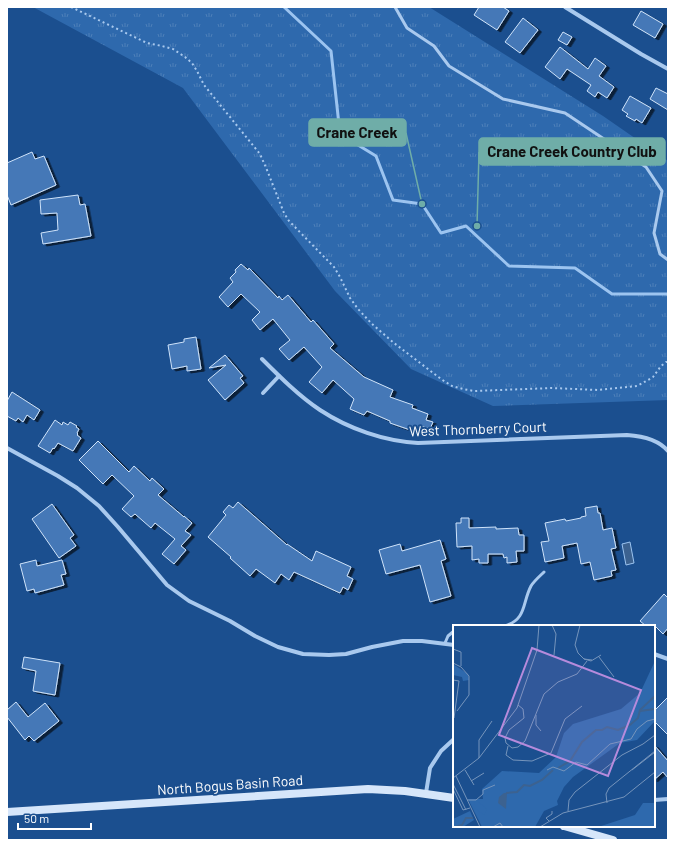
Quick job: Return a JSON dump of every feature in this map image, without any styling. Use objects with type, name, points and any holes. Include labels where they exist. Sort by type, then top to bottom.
[{"type":"street","points":[[565,7],[668,70]]},
{"type":"street","name":"West Thornberry Court","points":[[262,359],[279,376],[320,410],[342,423],[365,432],[393,440],[418,443],[627,435],[653,440],[668,451]]},
{"type":"street","points":[[263,393],[279,376]]},
{"type":"street","points":[[7,448],[58,476],[77,488],[99,506],[167,585],[189,601],[278,647],[303,654],[329,655],[346,654],[403,641],[422,641],[453,645]]},
{"type":"street","points":[[655,654],[668,659]]},
{"type":"street","points":[[426,793],[430,768],[441,751],[453,740]]},
{"type":"street","name":"North Bogus Basin Road","points":[[7,812],[368,789],[426,793],[453,798]]},
{"type":"street","points":[[655,800],[668,799]]},
{"type":"street","points":[[568,827],[613,840]]},
{"type":"lane","points":[[395,7],[407,28],[434,46],[449,66],[503,99],[565,113],[646,167],[662,191],[654,233],[660,254],[668,260]]},
{"type":"lane","points":[[508,625],[520,617],[532,585],[544,572]]},
{"type":"lane","points":[[445,643],[448,636],[453,632]]},
{"type":"path","points":[[71,7],[147,43],[172,49],[192,63],[204,86],[260,154],[268,170],[284,213],[289,221],[334,267],[350,298],[358,309],[372,324],[394,343],[452,386],[474,391],[552,388],[598,390],[637,386],[653,376],[661,366],[668,362]]},
{"type":"green space","points":[[33,7],[429,7],[603,116],[668,161],[668,400],[493,406],[411,369],[335,291],[183,88]]},
{"type":"shaded area","points":[[630,542],[634,563],[626,565],[622,544]]},
{"type":"building","points":[[479,7],[503,7],[509,11],[497,30],[474,15]]},
{"type":"building","points":[[641,11],[663,24],[655,38],[633,25]]},
{"type":"building","points":[[523,18],[538,30],[520,53],[505,42]]},
{"type":"building","points":[[563,32],[572,37],[567,45],[558,40]]},
{"type":"building","points":[[560,47],[588,69],[595,58],[606,66],[599,76],[614,87],[607,98],[598,92],[595,97],[587,91],[591,85],[567,69],[560,79],[545,67]]},
{"type":"building","points":[[656,88],[668,94],[668,110],[650,99]]},
{"type":"building","points":[[630,96],[651,108],[642,123],[636,119],[635,121],[626,116],[628,114],[622,110]]},
{"type":"building","points":[[32,152],[35,159],[44,156],[56,185],[11,205],[7,195],[7,163]]},
{"type":"building","points":[[78,195],[80,205],[85,204],[91,236],[43,244],[41,233],[58,230],[57,213],[41,214],[40,200]]},
{"type":"building","points":[[241,264],[248,270],[249,268],[278,298],[279,296],[282,300],[288,295],[311,322],[313,320],[334,344],[330,348],[364,377],[393,390],[390,397],[413,405],[412,408],[428,414],[426,420],[433,422],[430,429],[421,426],[419,433],[390,423],[390,421],[367,411],[364,415],[350,409],[354,399],[333,380],[322,393],[309,382],[322,367],[304,347],[289,360],[279,349],[290,340],[273,319],[260,330],[252,320],[260,312],[241,294],[228,307],[219,297],[233,282],[230,278]]},
{"type":"building","points":[[196,337],[201,369],[187,371],[187,366],[172,369],[168,345],[184,342],[184,339]]},
{"type":"building","points":[[225,355],[243,376],[240,378],[244,383],[225,400],[208,380],[226,365],[209,368]]},
{"type":"building","points":[[12,392],[40,410],[34,420],[27,415],[23,422],[18,418],[16,421],[7,416],[7,401]]},
{"type":"building","points":[[55,420],[62,425],[63,422],[68,425],[70,422],[79,429],[77,435],[81,438],[73,451],[58,443],[50,453],[38,446]]},
{"type":"building","points":[[98,441],[129,472],[134,466],[150,481],[152,478],[164,489],[158,495],[192,523],[185,531],[191,535],[181,546],[186,550],[174,564],[162,554],[175,539],[155,523],[151,528],[135,514],[131,517],[122,509],[134,496],[112,475],[103,484],[79,460]]},
{"type":"building","points":[[238,502],[287,545],[312,561],[316,551],[351,567],[347,576],[353,579],[348,590],[343,587],[340,593],[294,572],[289,580],[281,574],[275,583],[256,569],[250,576],[208,537],[226,515],[223,512],[229,505],[233,508]]},
{"type":"building","points":[[52,504],[74,535],[70,538],[76,546],[59,558],[32,519]]},
{"type":"building","points":[[597,506],[598,513],[600,513],[603,530],[612,528],[616,548],[611,549],[616,570],[611,571],[612,576],[594,580],[590,562],[581,564],[577,543],[562,546],[564,558],[545,562],[541,542],[549,541],[545,523],[565,519],[566,521],[581,518],[586,516],[585,508]]},
{"type":"building","points":[[461,518],[469,518],[469,528],[518,528],[519,535],[524,535],[524,551],[516,551],[517,562],[507,563],[507,557],[504,558],[503,554],[488,554],[488,563],[479,563],[479,559],[472,560],[472,546],[457,547],[456,523],[461,523]]},
{"type":"building","points":[[440,540],[446,559],[441,561],[451,596],[430,602],[420,565],[386,574],[379,550],[400,544],[402,551]]},
{"type":"building","points":[[36,560],[37,566],[62,560],[66,574],[61,575],[64,585],[35,593],[34,589],[27,591],[20,564]]},
{"type":"building","points":[[664,594],[668,598],[668,628],[663,634],[655,625],[645,625],[640,621]]},
{"type":"building","points":[[24,657],[60,663],[55,695],[33,691],[36,671],[22,668]]},
{"type":"building","points":[[668,697],[668,735],[655,722],[655,710]]},
{"type":"building","points":[[16,702],[28,717],[45,703],[59,721],[34,741],[29,736],[25,740],[7,717],[7,710]]},
{"type":"building","points":[[655,746],[668,761],[668,778],[663,772],[655,779]]},
{"type":"waterway","points":[[284,7],[331,51],[340,134],[376,156],[393,200],[422,204],[441,233],[466,226],[509,266],[575,268],[612,294],[668,295]]},
{"type":"place","name":"Crane Creek","points":[[422,204]]},
{"type":"place","name":"Crane Creek Country Club","points":[[477,226]]}]
